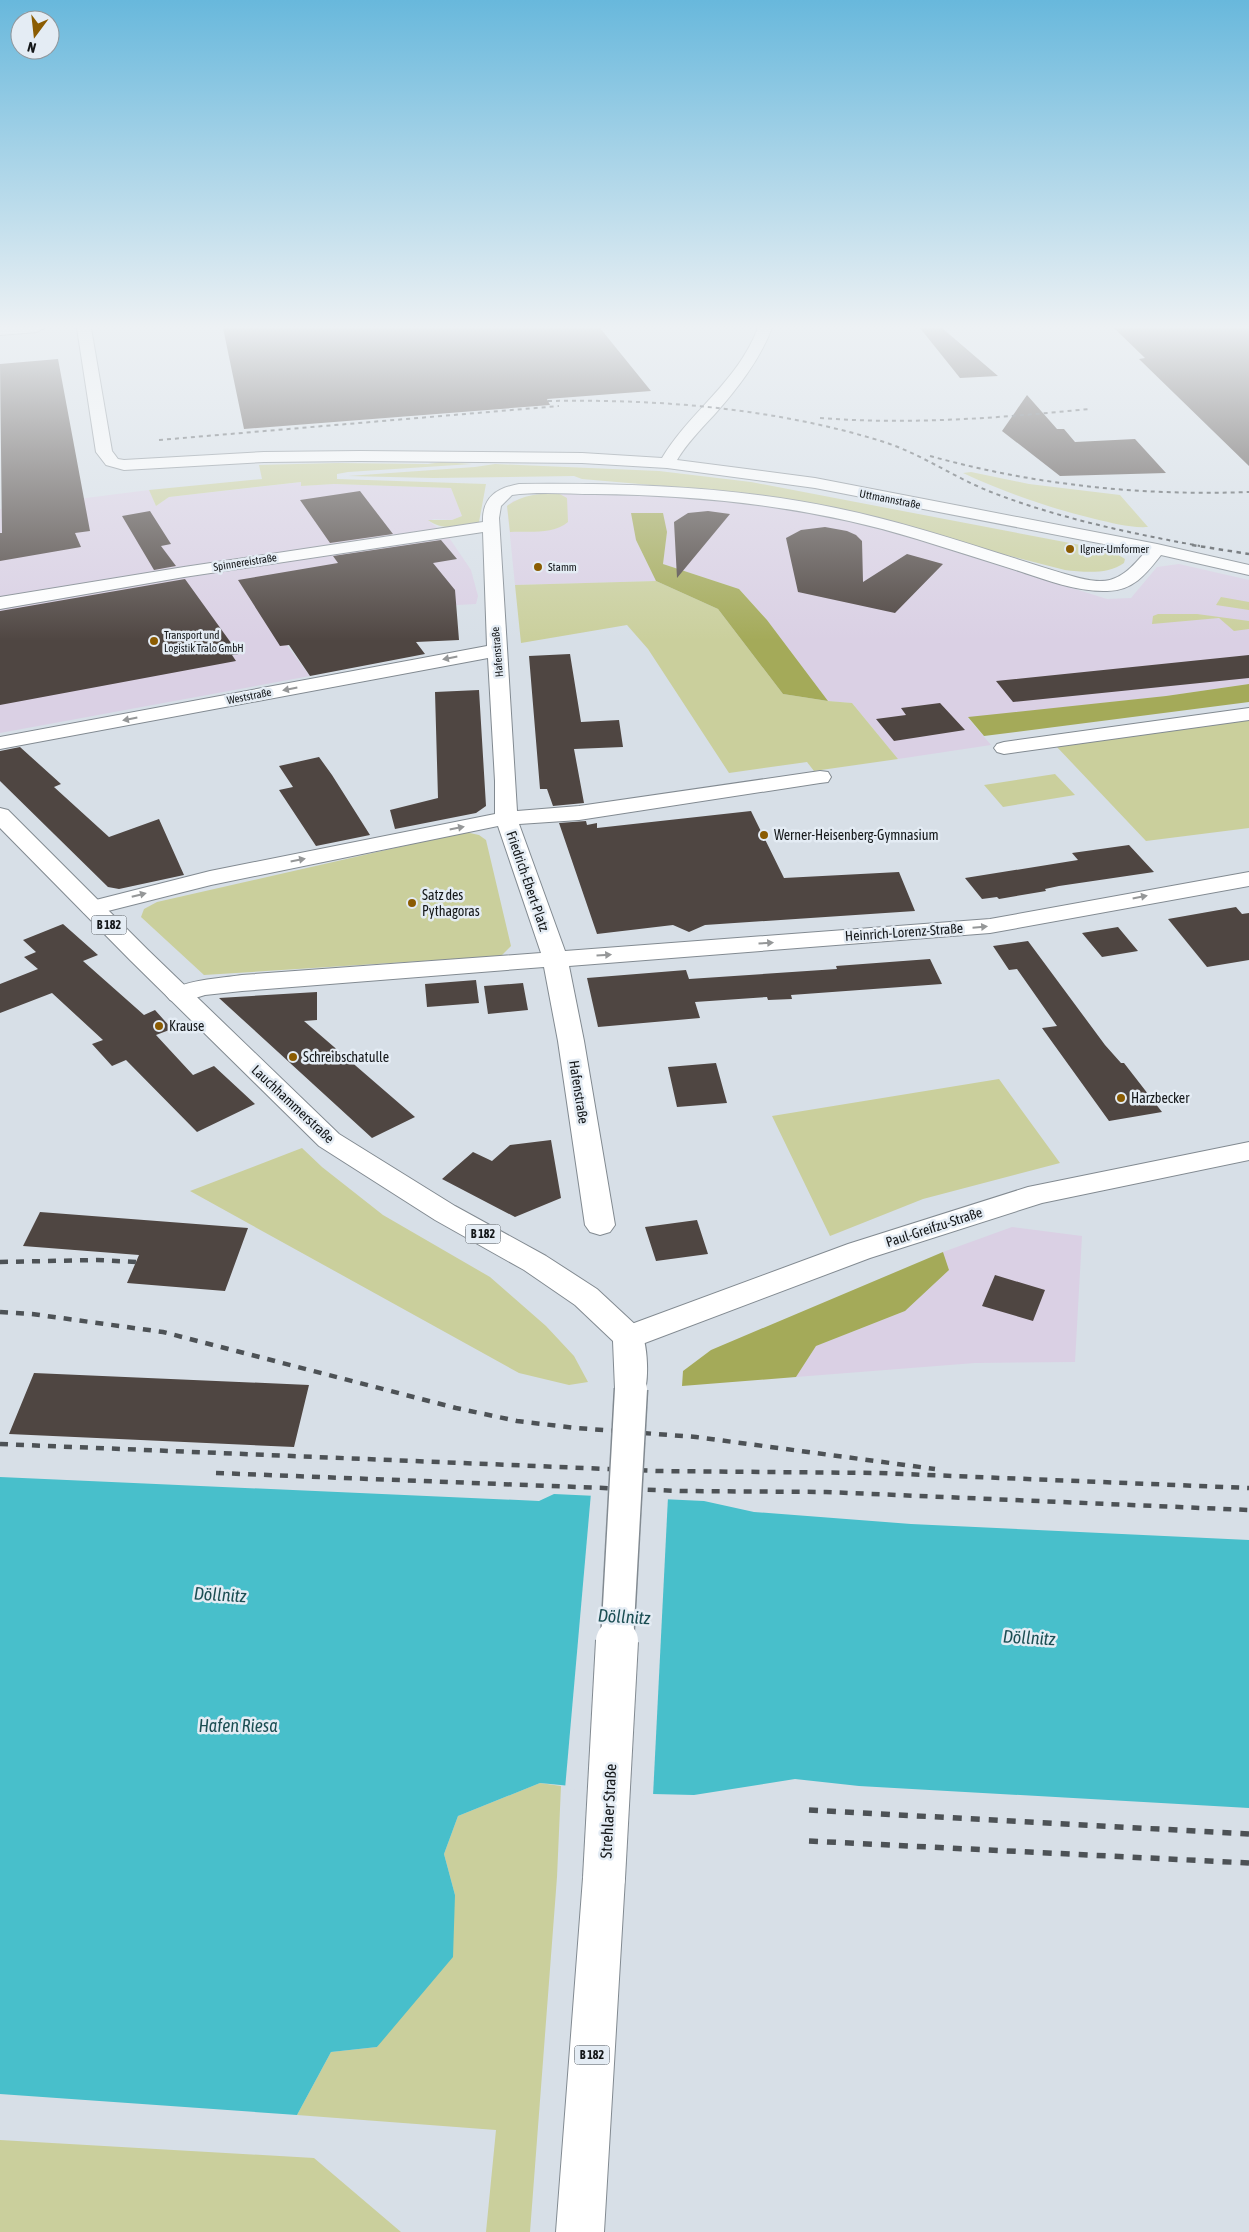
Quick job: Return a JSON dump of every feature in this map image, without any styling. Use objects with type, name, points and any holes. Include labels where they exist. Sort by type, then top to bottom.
[{"type":"street","name":"Uttmannstraße","points":[[101,432],[104,452],[112,462],[139,466],[264,457],[380,456],[582,458],[667,463],[815,483],[1157,549],[1249,570]]},
{"type":"street","points":[[667,463],[674,448],[689,432]]},
{"type":"street","name":"Uttmannstraße","points":[[507,491],[536,488],[663,489],[789,503],[884,524],[1036,571],[1097,586],[1124,584],[1157,549]]},
{"type":"street","name":"Hafenstraße","points":[[506,818],[506,781],[491,526],[493,505],[507,491]]},
{"type":"street","name":"Spinnereistraße","points":[[0,603],[194,570],[491,526]]},
{"type":"street","name":"Weststraße","points":[[0,744],[476,653],[498,651]]},
{"type":"street","points":[[1004,748],[1249,714]]},
{"type":"street","points":[[506,818],[579,813],[820,777]]},
{"type":"street","name":"Lauchhammerstraße","points":[[0,815],[179,995],[329,1140],[428,1203],[535,1264],[586,1297],[629,1337]]},
{"type":"street","name":"Friedrich-Ebert-Platz","points":[[92,908],[210,878],[506,818],[555,959]]},
{"type":"street","name":"Heinrich-Lorenz-Straße","points":[[555,959],[990,926],[1249,879]]},
{"type":"street","points":[[179,995],[202,988],[242,983],[555,959]]},
{"type":"street","name":"Hafenstraße","points":[[555,959],[572,1041],[600,1225]]},
{"type":"street","name":"Paul-Greifzu-Straße","points":[[629,1337],[859,1251],[1038,1194],[1249,1151]]},
{"type":"street","name":"Strehlaer Straße","points":[[580,2232],[604,1878],[631,1389],[629,1337]]},
{"type":"shaded area","points":[[302,482],[301,486],[334,484],[451,488],[462,516],[452,520],[434,519],[429,521],[448,536],[471,570],[478,596],[476,604],[401,608],[280,636],[310,676],[0,733],[0,509],[149,490],[156,506],[169,497]]},
{"type":"shaded area","points":[[549,493],[661,494],[785,507],[866,525],[915,539],[1107,599],[1131,598],[1157,567],[1179,564],[1249,580],[1249,684],[1166,696],[968,718],[991,745],[898,759],[852,703],[828,701],[767,620],[739,589],[663,564],[667,532],[636,540],[656,581],[515,585],[507,506],[513,501]]},
{"type":"shaded area","points":[[1012,1227],[1082,1236],[1075,1362],[975,1363],[796,1377],[816,1346],[905,1311],[949,1270],[943,1252]]},
{"type":"green space","points":[[442,462],[472,464],[348,472],[337,474],[337,479],[486,484],[479,522],[446,527],[428,520],[452,520],[462,516],[451,488],[334,484],[301,486],[301,482],[169,497],[156,506],[149,490],[262,479],[259,465],[337,463],[428,464]]},
{"type":"green space","points":[[495,464],[659,471],[751,482],[1112,551],[1125,559],[1124,563],[1118,567],[1103,571],[1065,570],[787,499],[709,490],[582,479],[574,476],[433,478],[348,476]]},
{"type":"green space","points":[[971,472],[1029,484],[1120,495],[1148,527],[1115,524],[1044,505],[963,473]]},
{"type":"green space","points":[[558,493],[567,498],[568,522],[548,531],[510,532],[507,506],[518,499],[531,495]]},
{"type":"green space","points":[[631,513],[663,513],[667,532],[663,564],[739,589],[767,620],[828,701],[783,694],[718,609],[656,581],[636,540]]},
{"type":"green space","points":[[656,581],[718,609],[783,694],[852,703],[898,759],[814,771],[807,762],[729,773],[648,649],[627,625],[521,643],[515,585]]},
{"type":"green space","points":[[1221,597],[1249,602],[1249,610],[1216,605]]},
{"type":"green space","points":[[1158,614],[1197,614],[1249,621],[1249,629],[1234,631],[1219,618],[1152,624],[1153,616]]},
{"type":"green space","points":[[1249,684],[1249,702],[984,736],[968,717],[1166,696]]},
{"type":"green space","points":[[1249,718],[1249,828],[1146,841],[1056,746]]},
{"type":"green space","points":[[1055,774],[1075,795],[1003,807],[984,785]]},
{"type":"green space","points":[[465,832],[479,835],[486,840],[511,946],[501,956],[204,975],[141,917],[144,909],[157,902]]},
{"type":"green space","points":[[999,1079],[1060,1163],[923,1199],[830,1236],[772,1116]]},
{"type":"green space","points":[[302,1148],[322,1167],[383,1215],[490,1277],[546,1326],[574,1356],[588,1382],[569,1385],[519,1373],[190,1191]]},
{"type":"green space","points":[[943,1252],[949,1270],[905,1311],[816,1346],[796,1377],[682,1386],[683,1371],[711,1350]]},
{"type":"green space","points":[[540,1783],[561,1786],[557,1877],[530,2232],[486,2232],[496,2130],[297,2115],[331,2052],[377,2047],[455,1895],[444,1854],[458,1816]]},
{"type":"green space","points":[[0,2140],[314,2158],[401,2232],[0,2232]]},
{"type":"water","name":"Hafen Riesa","points":[[0,1477],[539,1501],[554,1494],[704,1501],[754,1512],[911,1524],[1249,1540],[1249,1808],[859,1786],[795,1779],[694,1795],[653,1794],[540,1783],[458,1816],[444,1854],[455,1895],[453,1957],[377,2047],[331,2052],[297,2115],[0,2094]]},
{"type":"pier","points":[[591,1493],[668,1497],[653,1796],[565,1789]]},
{"type":"building","points":[[1,432],[72,432],[90,531],[75,533],[81,547],[0,561],[0,533],[2,533]]},
{"type":"building","points":[[1003,432],[1067,432],[1075,442],[1135,439],[1166,473],[1060,476]]},
{"type":"building","points":[[1214,432],[1249,432],[1249,466]]},
{"type":"building","points":[[360,491],[393,534],[330,543],[300,500]]},
{"type":"building","points":[[150,511],[171,544],[161,546],[176,566],[154,570],[122,516]]},
{"type":"building","points":[[708,511],[730,514],[677,578],[674,522],[688,513]]},
{"type":"building","points":[[825,527],[847,531],[856,535],[862,541],[863,582],[907,554],[943,564],[895,613],[798,592],[786,538],[801,530]]},
{"type":"building","points":[[441,540],[457,559],[433,563],[455,590],[459,640],[416,642],[425,654],[310,676],[289,645],[280,646],[238,580],[338,563],[333,556]]},
{"type":"building","name":"Transport und Logistik Tralo GmbH","points":[[185,579],[239,654],[232,655],[236,661],[0,705],[0,611]]},
{"type":"building","points":[[570,654],[581,722],[619,720],[623,747],[574,749],[584,803],[553,806],[547,789],[540,789],[529,656]]},
{"type":"building","points":[[1249,655],[1249,678],[1013,702],[996,681]]},
{"type":"building","points":[[479,690],[486,806],[476,813],[395,829],[390,810],[438,798],[435,692]]},
{"type":"building","points":[[940,703],[965,730],[894,741],[876,719],[906,715],[901,708]]},
{"type":"building","points":[[20,747],[61,784],[54,787],[109,837],[159,819],[184,875],[119,889],[108,887],[0,781],[0,751]]},
{"type":"building","points":[[319,757],[370,835],[316,846],[279,790],[293,787],[279,766]]},
{"type":"building","points":[[751,811],[784,878],[899,872],[915,911],[705,925],[689,932],[673,925],[597,934],[559,823],[586,821],[587,825],[597,823],[597,828]]},
{"type":"building","points":[[1129,845],[1154,872],[1059,886],[1045,889],[1046,891],[999,899],[997,897],[982,899],[965,878],[1078,860],[1072,853]]},
{"type":"building","points":[[1236,907],[1242,914],[1249,913],[1249,960],[1207,967],[1168,919]]},
{"type":"building","points":[[63,924],[98,955],[83,961],[144,1015],[155,1010],[172,1029],[156,1035],[193,1075],[214,1066],[255,1104],[197,1132],[126,1060],[112,1066],[92,1044],[103,1040],[52,993],[0,1013],[0,984],[38,969],[24,957],[36,952],[23,940]]},
{"type":"building","points":[[1118,927],[1138,951],[1102,957],[1082,933]]},
{"type":"building","points":[[1028,941],[1105,1045],[1121,1063],[1124,1063],[1162,1112],[1109,1121],[1042,1028],[1057,1026],[1017,969],[1009,970],[993,946]]},
{"type":"building","points":[[930,959],[942,984],[791,995],[792,999],[768,1000],[767,997],[695,1002],[700,1018],[598,1027],[587,978],[686,970],[689,979],[837,969],[836,966]]},
{"type":"building","points":[[476,980],[479,1003],[427,1007],[425,984]]},
{"type":"building","points":[[523,983],[528,1010],[488,1014],[484,986]]},
{"type":"building","points":[[317,992],[317,1020],[304,1021],[415,1117],[372,1138],[219,998]]},
{"type":"building","points":[[716,1063],[727,1103],[677,1107],[668,1067]]},
{"type":"building","points":[[551,1140],[561,1198],[515,1217],[442,1179],[473,1152],[492,1161],[510,1145]]},
{"type":"building","points":[[40,1212],[248,1228],[225,1291],[127,1283],[139,1255],[23,1246]]},
{"type":"building","points":[[697,1220],[708,1254],[656,1261],[645,1227]]},
{"type":"building","points":[[995,1275],[1045,1290],[1033,1321],[982,1306]]},
{"type":"building","points":[[34,1373],[309,1385],[294,1447],[9,1434]]},
{"type":"railway","points":[[159,440],[251,432]]},
{"type":"railway","points":[[848,432],[895,446],[977,486],[1042,510],[1120,530],[1200,546]]},
{"type":"railway","points":[[930,456],[1009,474],[1088,486],[1168,492],[1249,492]]},
{"type":"railway","points":[[1192,545],[1249,554]]},
{"type":"railway","points":[[0,1262],[97,1260],[136,1262]]},
{"type":"railway","points":[[0,1312],[32,1314],[163,1332],[456,1408],[517,1421],[576,1428],[696,1437],[935,1469]]},
{"type":"railway","points":[[0,1444],[657,1471],[879,1473],[1249,1488]]},
{"type":"railway","points":[[216,1473],[681,1491],[826,1492],[1249,1510]]},
{"type":"railway","points":[[809,1810],[1249,1834]]},
{"type":"railway","points":[[809,1841],[1249,1863]]},
{"type":"place","name":"Ilgner-Umformer","points":[[1070,549]]},
{"type":"place","name":"Stamm","points":[[538,567]]},
{"type":"place","name":"Transport und Logistik Tralo GmbH","points":[[154,641]]},
{"type":"place","name":"Werner-Heisenberg-Gymnasium","points":[[764,835]]},
{"type":"place","name":"Satz des Pythagoras","points":[[412,903]]},
{"type":"place","name":"Krause","points":[[159,1026]]},
{"type":"place","name":"Schreibschatulle","points":[[293,1057]]},
{"type":"place","name":"Harzbecker","points":[[1121,1098]]},
{"type":"water label","name":"Döllnitz","points":[[220,1595]]},
{"type":"water label","name":"Döllnitz","points":[[624,1617]]},
{"type":"water label","name":"Döllnitz","points":[[1029,1638]]}]
